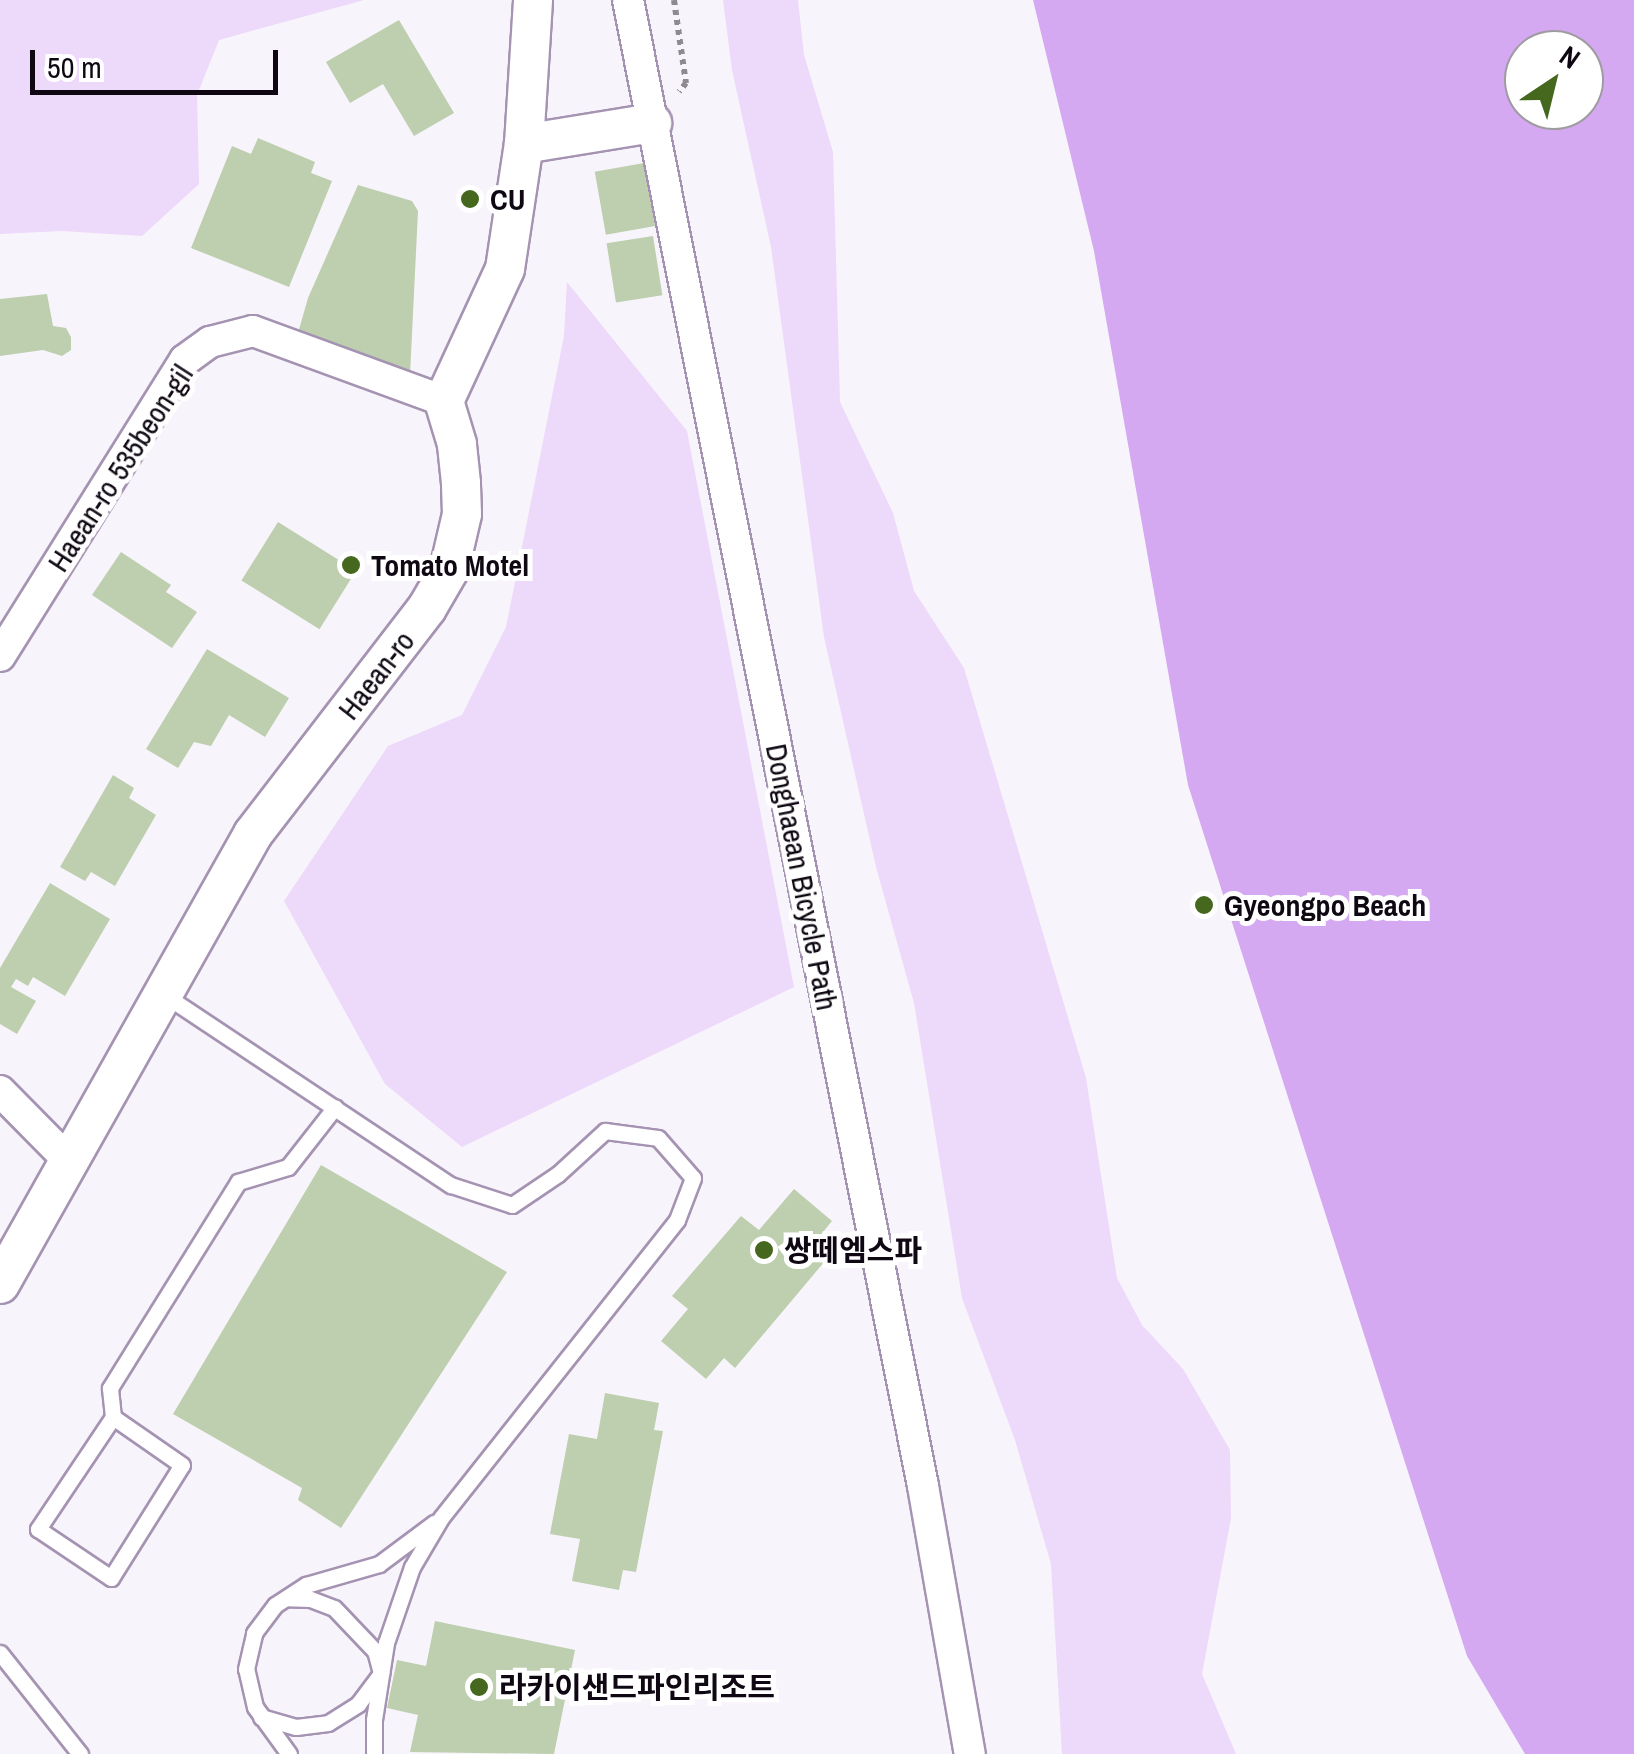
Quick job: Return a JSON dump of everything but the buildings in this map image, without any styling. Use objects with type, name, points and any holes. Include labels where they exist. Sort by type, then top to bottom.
[{"type":"street","points":[[444,401],[504,269],[524,144],[533,0]]},
{"type":"street","name":"Donghaean Bicycle Path","points":[[628,0],[923,1486],[970,1754]]},
{"type":"street","points":[[524,144],[652,123]]},
{"type":"street","name":"Haean-ro 535beon-gil","points":[[0,656],[185,360],[210,342],[253,331],[444,401]]},
{"type":"street","name":"Haean-ro","points":[[0,1284],[166,996],[253,834],[427,608],[449,570],[460,529],[461,484],[457,444],[444,401]]},
{"type":"street","points":[[0,1091],[69,1161]]},
{"type":"lane","points":[[166,996],[450,1185],[512,1205],[558,1174],[606,1131],[658,1138],[693,1178],[677,1220],[442,1518],[412,1567],[386,1643],[374,1754]]},
{"type":"lane","points":[[113,1417],[182,1466],[111,1578],[38,1529],[113,1417],[110,1388],[238,1182],[288,1167],[335,1107]]},
{"type":"lane","points":[[289,1754],[262,1716],[246,1669],[254,1634],[274,1605],[306,1585],[379,1564],[442,1518]]},
{"type":"lane","points":[[287,1598],[310,1599],[334,1608],[375,1652],[382,1672]]},
{"type":"lane","points":[[0,1653],[80,1754]]},
{"type":"lane","points":[[262,1716],[296,1727],[328,1723],[358,1704],[382,1672]]},
{"type":"shaded area","points":[[0,0],[364,0],[219,40],[197,95],[199,184],[142,236],[62,231],[0,234]]},
{"type":"shaded area","points":[[723,0],[798,0],[804,55],[833,152],[840,402],[893,513],[914,591],[964,668],[1086,1078],[1117,1278],[1142,1325],[1183,1369],[1230,1450],[1231,1518],[1202,1674],[1236,1754],[1062,1754],[1051,1564],[1015,1440],[962,1298],[914,1003],[876,867],[824,637],[771,247],[732,70]]},
{"type":"shaded area","points":[[1033,0],[1634,0],[1634,1754],[1525,1754],[1467,1656],[1188,785],[1094,251]]},
{"type":"shaded area","points":[[567,282],[687,431],[794,987],[462,1147],[385,1084],[284,901],[388,746],[462,715],[506,627],[564,336]]},
{"type":"place","name":"CU","points":[[470,199]]},
{"type":"place","name":"Tomato Motel","points":[[351,565]]},
{"type":"place","name":"Gyeongpo Beach","points":[[1204,905]]},
{"type":"place","name":"쌍떼엠스파","points":[[764,1250]]},
{"type":"place","name":"라카이샌드파인리조트","points":[[479,1687]]}]
